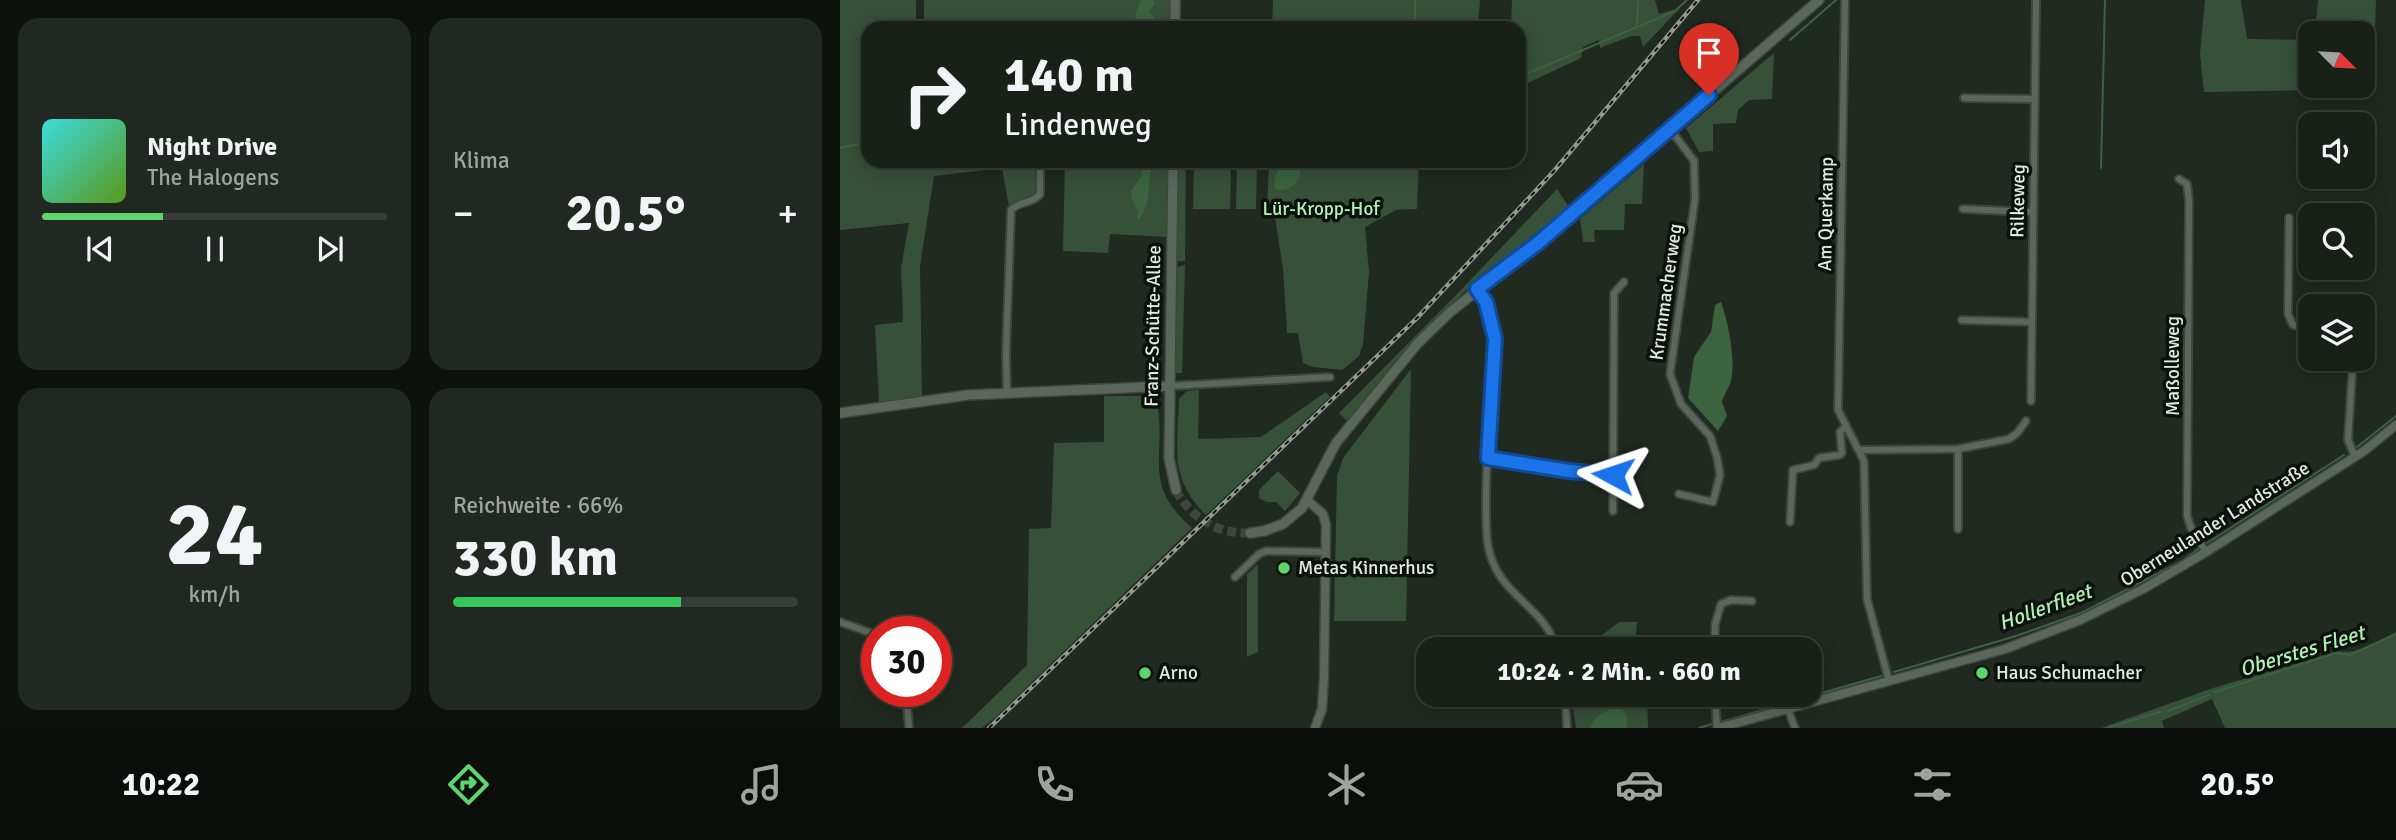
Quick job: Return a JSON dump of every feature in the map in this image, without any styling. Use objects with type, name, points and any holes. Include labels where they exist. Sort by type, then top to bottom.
[{"type":"main road","points":[[1175,0],[1175,21]]},
{"type":"main road","points":[[1250,533],[1283,524],[1296,514],[1307,500],[1342,435],[1417,344],[1477,289],[1538,243],[1819,0]]},
{"type":"main road","name":"Franz-Schütte-Allee","points":[[1173,168],[1170,463],[1176,490]]},
{"type":"main road","points":[[840,413],[915,401],[1007,393],[1170,386]]},
{"type":"street","name":"Am Querkamp","points":[[1845,0],[1838,410],[1864,461],[1867,599],[1889,681]]},
{"type":"street","name":"Rilkeweg","points":[[2031,401],[2036,0]]},
{"type":"street","points":[[1964,98],[2035,99]]},
{"type":"street","name":"Krummacherweg","points":[[1670,129],[1694,161],[1695,199],[1670,374],[1681,404],[1710,436],[1720,466],[1713,502],[1679,494]]},
{"type":"street","points":[[1007,393],[1011,210],[1040,194],[1041,168]]},
{"type":"street","name":"Maßolleweg","points":[[2179,179],[2187,184],[2189,201],[2187,516],[2206,552]]},
{"type":"street","points":[[1963,209],[2033,212]]},
{"type":"street","points":[[2288,218],[2288,314],[2293,325],[2298,326]]},
{"type":"street","points":[[1613,511],[1614,293],[1623,282]]},
{"type":"street","points":[[1477,289],[1486,302],[1495,339],[1488,458],[1488,537],[1492,561],[1503,583],[1545,625],[1550,637]]},
{"type":"street","points":[[1962,320],[2032,321]]},
{"type":"street","points":[[2352,371],[2348,440],[2355,457]]},
{"type":"street","points":[[1170,386],[1330,377]]},
{"type":"street","points":[[1860,450],[1958,449],[2009,439],[2026,421]]},
{"type":"street","name":"Oberneulander Landstraße","points":[[1718,728],[2005,649],[2081,620],[2143,589],[2206,552],[2355,457],[2396,425]]},
{"type":"street","name":"Am Querkamp","points":[[1790,522],[1793,470],[1814,465],[1819,458],[1840,455],[1840,432],[1846,426]]},
{"type":"street","points":[[1958,449],[1958,530]]},
{"type":"street","points":[[1488,458],[1613,475]]},
{"type":"street","points":[[1307,500],[1323,514],[1326,525],[1324,676],[1322,709],[1315,728]]},
{"type":"street","points":[[1235,577],[1259,554],[1266,551],[1325,552]]},
{"type":"street","points":[[1715,637],[1715,625],[1721,604],[1731,600],[1752,601]]},
{"type":"street","points":[[840,622],[861,629]]},
{"type":"street","points":[[907,707],[909,728]]},
{"type":"street","points":[[1566,707],[1567,728]]},
{"type":"street","points":[[1716,707],[1718,728]]},
{"type":"street","points":[[1787,709],[1795,728]]},
{"type":"green space","points":[[840,0],[916,0],[916,21],[861,21],[861,168],[1002,168],[934,176],[920,266],[922,396],[879,403],[875,325],[903,322],[901,268],[909,223],[840,230]]},
{"type":"green space","points":[[924,0],[1172,0],[1172,21],[924,21]]},
{"type":"green space","points":[[1273,0],[1480,0],[1478,21],[1272,21]]},
{"type":"green space","points":[[1512,0],[1655,0],[1659,14],[1680,8],[1643,47],[1640,36],[1631,36],[1600,48],[1599,40],[1583,47],[1581,58],[1526,84],[1526,21],[1511,21]]},
{"type":"green space","points":[[2205,0],[2241,0],[2247,39],[2298,40],[2298,90],[2204,92],[2200,54]]},
{"type":"green space","points":[[2318,0],[2376,0],[2375,30],[2375,21],[2316,21]]},
{"type":"green space","points":[[1774,53],[1772,99],[1749,100],[1738,110],[1736,123],[1713,124],[1713,151],[1699,152],[1686,128]]},
{"type":"green space","points":[[1644,164],[1642,204],[1625,204],[1624,230],[1594,230],[1595,242],[1583,242],[1580,219]]},
{"type":"green space","points":[[1002,168],[1038,168],[1038,194],[1034,198],[1009,206]]},
{"type":"green space","points":[[1065,168],[1170,168],[1169,237],[1110,234],[1108,253],[1063,251]]},
{"type":"green space","points":[[1175,168],[1186,168],[1185,261],[1176,261]]},
{"type":"green space","points":[[1194,168],[1231,168],[1230,209],[1193,209]]},
{"type":"green space","points":[[1237,168],[1257,168],[1256,209],[1236,209]]},
{"type":"green space","name":"Lür-Kropp-Hof","points":[[1269,168],[1419,168],[1417,209],[1396,210],[1365,227],[1369,272],[1363,344],[1359,356],[1342,370],[1313,367],[1303,363],[1298,333],[1287,333],[1283,268],[1274,212],[1267,211]]},
{"type":"green space","points":[[1557,189],[1569,207],[1461,295],[1410,346],[1347,421],[1339,413]]},
{"type":"green space","points":[[1185,265],[1182,373],[1176,373],[1172,347],[1174,268]]},
{"type":"green space","points":[[1411,369],[1406,621],[1334,621],[1337,476],[1343,458]]},
{"type":"green space","points":[[1199,390],[1198,439],[1261,437],[1326,392],[1330,397],[1206,515],[1194,501],[1180,474],[1177,447],[1179,399],[1187,391]]},
{"type":"green space","points":[[1104,396],[1149,396],[1157,402],[1161,483],[1176,512],[1192,528],[995,718],[982,728],[962,728],[1027,665],[1029,529],[1051,528],[1054,443],[1104,442]]},
{"type":"green space","points":[[1278,471],[1300,493],[1285,511],[1276,502],[1259,498],[1259,490]]},
{"type":"green space","points":[[1258,564],[1258,652],[1247,657],[1247,574]]},
{"type":"green space","points":[[1619,622],[1637,622],[1636,637],[1597,637]]},
{"type":"green space","points":[[2396,632],[2396,728],[2225,728],[2212,699],[2162,721],[2164,728],[2101,728],[2213,688],[2338,651],[2361,649]]},
{"type":"green space","points":[[1573,707],[1647,707],[1648,728],[1576,728]]},
{"type":"shaded area","points":[[1141,0],[1153,0],[1155,3],[1149,11],[1154,21],[1137,21],[1135,15]]},
{"type":"shaded area","points":[[1142,168],[1152,168],[1146,206],[1137,219],[1138,211],[1131,191],[1142,175]]},
{"type":"shaded area","points":[[1280,168],[1301,168],[1295,184],[1282,190],[1274,187],[1276,174]]},
{"type":"shaded area","points":[[1721,302],[1729,330],[1733,363],[1731,381],[1722,402],[1727,416],[1718,431],[1688,398],[1694,357],[1711,332],[1715,305]]},
{"type":"shaded area","points":[[1617,708],[1624,711],[1626,728],[1590,728],[1600,714]]},
{"type":"waterway","points":[[1415,0],[1415,21]]},
{"type":"waterway","points":[[1637,27],[1638,0]]},
{"type":"waterway","points":[[1526,74],[1675,11],[1687,0]]},
{"type":"waterway","points":[[1790,40],[1836,0]]},
{"type":"waterway","points":[[2101,168],[2105,0]]},
{"type":"waterway","points":[[840,148],[861,144]]},
{"type":"waterway","name":"Hollerfleet","points":[[2357,447],[2396,416]]},
{"type":"waterway","name":"Hollerfleet","points":[[2207,543],[2344,455]]},
{"type":"waterway","name":"Hollerfleet","points":[[1894,672],[2016,636],[2081,613],[2182,561],[2198,549]]},
{"type":"waterway","name":"Oberstes Fleet","points":[[2215,692],[2336,653],[2350,655],[2396,634]]},
{"type":"waterway","name":"Hollerfleet","points":[[1721,722],[1881,676]]},
{"type":"waterway","name":"Oberstes Fleet","points":[[2168,711],[2209,695]]},
{"type":"waterway","name":"Oberstes Fleet","points":[[2107,728],[2160,712]]},
{"type":"waterway","name":"Hollerfleet","points":[[1699,728],[1712,724]]},
{"type":"tunnel","points":[[1176,490],[1189,509],[1206,522],[1227,531],[1250,533]]},
{"type":"railway","points":[[989,728],[1417,318],[1554,171],[1698,0]]},
{"type":"place","name":"Metas Kinnerhus","points":[[1284,568]]},
{"type":"place","name":"Arno","points":[[1145,673]]},
{"type":"place","name":"Haus Schumacher","points":[[1982,673]]},
{"type":"route","points":[[1613,475],[1488,458],[1495,339],[1486,302],[1477,289],[1538,243],[1709,95]]}]
